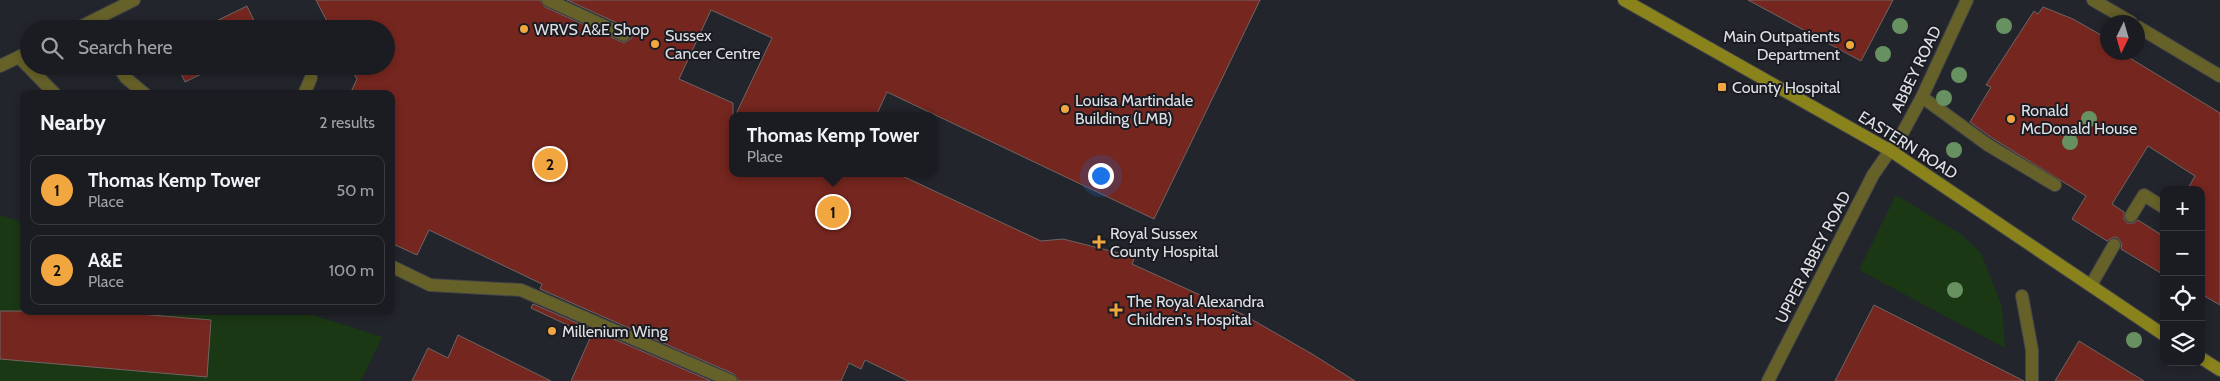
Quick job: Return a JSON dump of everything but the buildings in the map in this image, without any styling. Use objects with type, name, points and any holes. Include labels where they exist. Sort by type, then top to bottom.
[{"type":"street","points":[[101,20],[134,0]]},
{"type":"street","points":[[548,0],[624,36]]},
{"type":"street","name":"EASTERN ROAD","points":[[1624,0],[1891,151],[2160,332]]},
{"type":"street","name":"ABBEY ROAD","points":[[1891,151],[1922,97],[1968,0]]},
{"type":"street","points":[[2093,0],[2119,15]]},
{"type":"street","points":[[2145,30],[2220,76]]},
{"type":"street","points":[[0,66],[20,56]]},
{"type":"street","points":[[40,75],[52,90]]},
{"type":"street","points":[[124,75],[140,90]]},
{"type":"street","points":[[306,90],[311,78]]},
{"type":"street","points":[[1922,97],[1988,145],[2054,185]]},
{"type":"street","name":"UPPER ABBEY ROAD","points":[[1768,381],[1873,175],[1891,151]]},
{"type":"street","points":[[2131,216],[2144,195],[2160,205]]},
{"type":"street","points":[[2091,285],[2114,245]]},
{"type":"street","points":[[395,268],[430,285],[521,290],[731,381]]},
{"type":"street","points":[[2022,296],[2032,350],[2032,381]]},
{"type":"street","points":[[2205,361],[2220,370]]},
{"type":"green space","points":[[1896,195],[1962,235],[1981,253],[2002,307],[2005,348],[1859,270]]},
{"type":"green space","points":[[0,215],[20,222],[20,315],[313,315],[382,337],[361,381],[0,381]]},
{"type":"place","name":"WRVS A&E Shop","points":[[524,29]]},
{"type":"place","name":"Sussex Cancer Centre","points":[[655,44]]},
{"type":"place","name":"Main Outpatients Department","points":[[1850,45]]},
{"type":"place","name":"County Hospital","points":[[1722,87]]},
{"type":"place","name":"Louisa Martindale Building (LMB)","points":[[1065,109]]},
{"type":"place","name":"Ronald McDonald House","points":[[2011,119]]},
{"type":"place","name":"A&E","points":[[550,164]]},
{"type":"place","name":"Thomas Kemp Tower","points":[[833,212]]},
{"type":"place","name":"Royal Sussex County Hospital","points":[[1099,242]]},
{"type":"place","name":"The Royal Alexandra Children's Hospital","points":[[1116,310]]},
{"type":"place","name":"Millenium Wing","points":[[552,331]]}]
